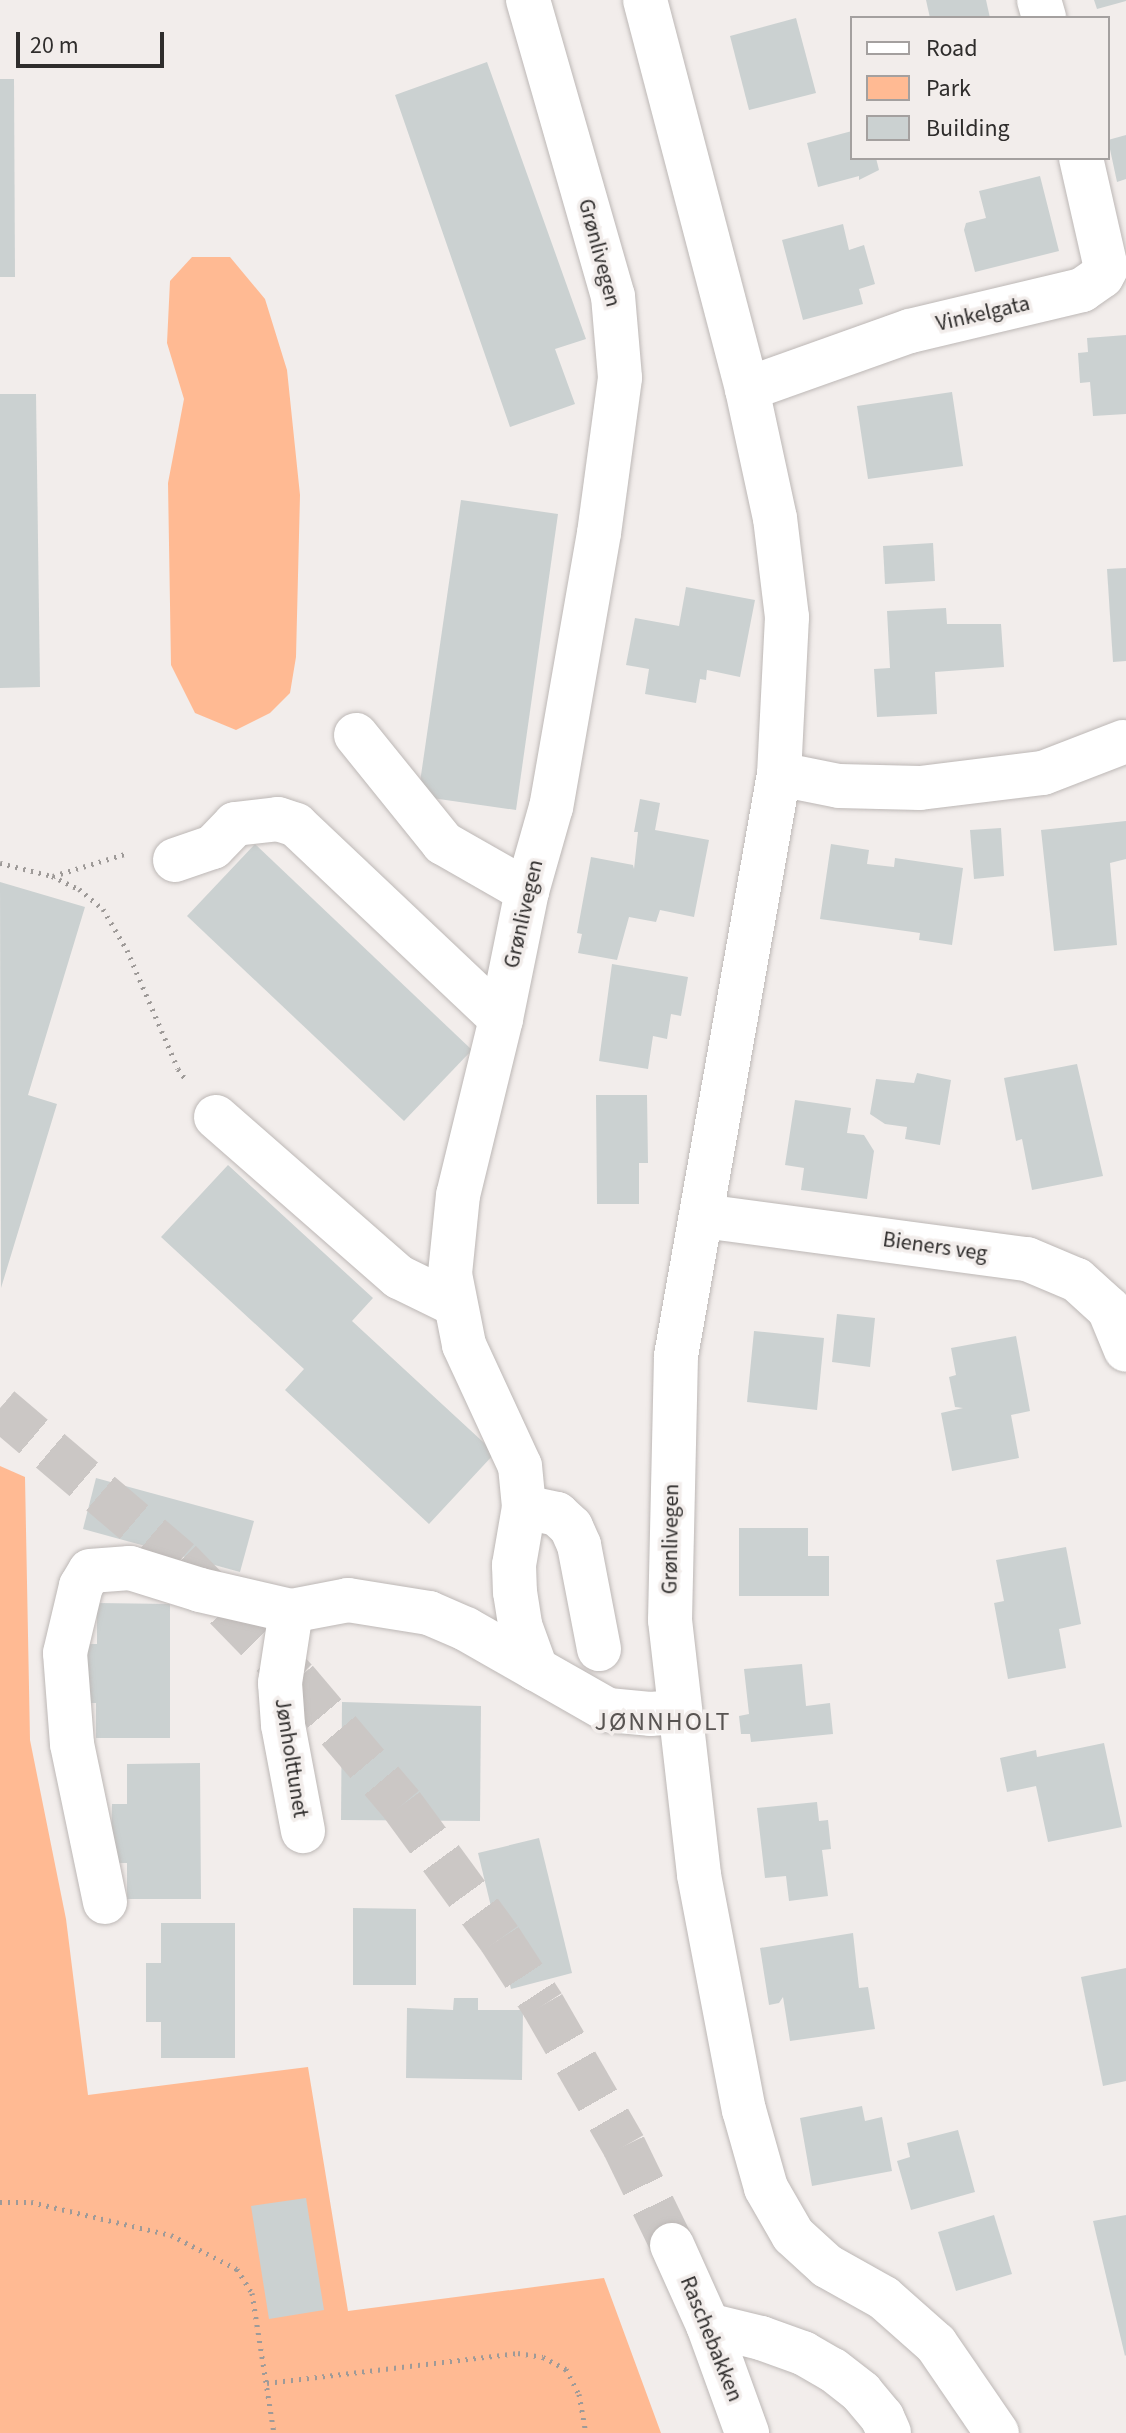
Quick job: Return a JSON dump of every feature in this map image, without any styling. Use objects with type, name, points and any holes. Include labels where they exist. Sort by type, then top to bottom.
[{"type":"street","name":"Grønlivegen","points":[[528,0],[613,296],[620,378],[599,533],[551,807],[527,891],[501,1019],[458,1195],[450,1274],[464,1345],[520,1466],[524,1507],[514,1565],[515,1592],[520,1625],[536,1669]]},
{"type":"street","name":"Grønlivegen","points":[[645,0],[747,389],[775,518],[787,617],[779,774],[676,1356],[670,1620],[678,1712],[699,1875],[744,2110],[766,2188],[793,2235],[827,2266],[884,2298],[936,2344],[997,2433]]},
{"type":"street","name":"Vinkelgata","points":[[747,389],[910,331],[1082,290],[1102,276],[1106,268],[1081,160]]},
{"type":"street","points":[[356,735],[443,843],[527,891]]},
{"type":"street","points":[[779,774],[839,786],[920,788],[1043,773],[1123,742]]},
{"type":"street","points":[[175,860],[213,847],[235,824],[278,819],[296,825],[501,1019]]},
{"type":"street","points":[[216,1117],[399,1277],[454,1304]]},
{"type":"street","name":"Bieners veg","points":[[703,1216],[1027,1259],[1077,1280],[1099,1299],[1109,1309],[1126,1350]]},
{"type":"street","points":[[524,1507],[557,1514],[571,1527],[579,1545],[599,1649]]},
{"type":"street","points":[[105,1902],[72,1744],[65,1653],[90,1571],[130,1568],[200,1590],[291,1611],[348,1600],[429,1613],[466,1629],[608,1710],[650,1714],[678,1712]]},
{"type":"street","name":"Jønholttunet","points":[[291,1611],[280,1683],[283,1725],[303,1831]]},
{"type":"street","name":"Raschebakken","points":[[672,2245],[708,2325],[747,2433]]},
{"type":"street","points":[[708,2325],[775,2343],[833,2370],[861,2392],[882,2417],[889,2433]]},
{"type":"path","points":[[52,876],[132,852],[175,860]]},
{"type":"path","points":[[0,863],[52,876],[79,889],[103,909],[127,950],[178,1069],[216,1117]]},
{"type":"path","points":[[0,2202],[31,2202],[171,2235],[237,2269],[252,2293],[274,2433]]},
{"type":"path","points":[[267,2383],[518,2353],[543,2357],[566,2369],[579,2394],[586,2433]]},
{"type":"green space","points":[[192,257],[230,257],[265,299],[287,370],[300,495],[296,657],[290,693],[270,713],[236,730],[195,713],[171,665],[168,483],[184,399],[167,343],[170,281]]},
{"type":"green space","points":[[0,1466],[25,1477],[30,1740],[66,1919],[88,2095],[308,2067],[348,2311],[604,2278],[661,2433],[0,2433]]},
{"type":"building","points":[[926,0],[986,0],[990,16],[930,16]]},
{"type":"building","points":[[1094,0],[1126,0],[1126,1],[1097,9]]},
{"type":"building","points":[[796,18],[816,93],[749,110],[730,36]]},
{"type":"building","points":[[487,62],[586,339],[555,349],[575,404],[510,427],[395,95]]},
{"type":"building","points":[[0,79],[14,79],[15,277],[0,277]]},
{"type":"building","points":[[850,132],[850,160],[876,160],[879,170],[859,180],[859,176],[818,187],[807,143]]},
{"type":"building","points":[[1126,135],[1126,179],[1117,182],[1110,149],[1110,139]]},
{"type":"building","points":[[1040,176],[1059,251],[975,272],[964,230],[966,223],[986,218],[979,191]]},
{"type":"building","points":[[843,224],[849,250],[864,245],[875,284],[859,289],[863,304],[803,320],[782,240]]},
{"type":"building","points":[[1126,335],[1126,414],[1093,416],[1090,382],[1080,383],[1078,353],[1088,352],[1087,338]]},
{"type":"building","points":[[952,392],[963,466],[868,479],[857,406]]},
{"type":"building","points":[[0,394],[36,394],[40,687],[0,688]]},
{"type":"building","points":[[461,500],[558,514],[516,810],[418,796]]},
{"type":"building","points":[[933,543],[935,581],[885,584],[883,546]]},
{"type":"building","points":[[1126,568],[1126,661],[1113,662],[1107,569]]},
{"type":"building","points":[[686,587],[755,600],[740,677],[707,670],[706,680],[700,679],[696,703],[645,694],[649,669],[626,665],[635,618],[679,626]]},
{"type":"building","points":[[946,608],[947,624],[1001,624],[1004,667],[935,672],[937,714],[877,717],[874,669],[890,668],[887,611]]},
{"type":"building","points":[[640,799],[660,803],[655,830],[709,840],[694,917],[660,910],[656,922],[629,917],[617,960],[578,953],[582,934],[577,933],[591,857],[633,865],[634,869],[638,832],[634,832]]},
{"type":"building","points":[[1126,821],[1126,859],[1110,863],[1117,945],[1054,951],[1041,830]]},
{"type":"building","points":[[1001,828],[1004,876],[974,879],[970,830]]},
{"type":"building","points":[[255,844],[472,1050],[404,1121],[187,916]]},
{"type":"building","points":[[831,844],[869,850],[867,864],[894,867],[895,858],[963,868],[952,945],[919,940],[920,933],[820,919]]},
{"type":"building","points":[[0,882],[85,907],[28,1095],[57,1104],[1,1288]]},
{"type":"building","points":[[612,964],[688,977],[681,1016],[671,1014],[667,1039],[653,1036],[648,1069],[599,1061]]},
{"type":"building","points":[[1077,1064],[1103,1176],[1032,1190],[1022,1139],[1016,1141],[1004,1078]]},
{"type":"building","points":[[917,1073],[951,1080],[940,1145],[905,1139],[907,1127],[885,1124],[870,1114],[876,1079],[914,1083]]},
{"type":"building","points":[[596,1095],[647,1095],[648,1163],[639,1163],[639,1204],[597,1204]]},
{"type":"building","points":[[795,1100],[851,1108],[847,1133],[864,1135],[874,1151],[867,1199],[801,1190],[804,1168],[785,1165]]},
{"type":"building","points":[[228,1165],[373,1298],[352,1321],[495,1453],[429,1524],[285,1390],[304,1369],[161,1237]]},
{"type":"building","points":[[837,1314],[875,1318],[870,1367],[832,1362]]},
{"type":"building","points":[[754,1331],[824,1338],[817,1410],[747,1402]]},
{"type":"building","points":[[1016,1336],[1030,1411],[1011,1415],[1019,1458],[952,1471],[941,1413],[963,1408],[955,1407],[949,1377],[956,1375],[951,1348]]},
{"type":"building","points":[[96,1478],[254,1521],[240,1572],[83,1529]]},
{"type":"building","points":[[739,1528],[808,1528],[808,1556],[829,1556],[829,1596],[739,1596]]},
{"type":"building","points":[[1066,1547],[1081,1624],[1059,1629],[1066,1668],[1008,1679],[994,1603],[1004,1601],[996,1560]]},
{"type":"building","points":[[97,1603],[170,1604],[170,1738],[96,1738],[96,1703],[81,1703],[81,1644],[97,1644]]},
{"type":"building","points":[[802,1664],[806,1706],[830,1703],[833,1734],[751,1742],[750,1734],[741,1734],[739,1716],[749,1714],[744,1669]]},
{"type":"building","points":[[342,1702],[481,1706],[480,1821],[341,1820]]},
{"type":"building","points":[[1104,1743],[1122,1827],[1048,1842],[1036,1786],[1007,1792],[1000,1758],[1036,1750],[1037,1757]]},
{"type":"building","points":[[200,1763],[201,1899],[127,1899],[127,1863],[111,1863],[112,1804],[127,1804],[127,1764]]},
{"type":"building","points":[[817,1802],[819,1821],[828,1820],[831,1849],[822,1850],[828,1896],[789,1901],[786,1876],[765,1878],[757,1808]]},
{"type":"building","points":[[539,1838],[572,1973],[511,1989],[478,1853]]},
{"type":"building","points":[[353,1908],[416,1909],[416,1985],[353,1985]]},
{"type":"building","points":[[161,1923],[235,1923],[235,2058],[161,2058],[161,2022],[146,2022],[146,1963],[161,1963]]},
{"type":"building","points":[[853,1933],[859,1988],[868,1987],[875,2029],[790,2041],[783,1997],[779,2003],[769,2005],[760,1948]]},
{"type":"building","points":[[1126,1968],[1126,2081],[1103,2086],[1081,1977]]},
{"type":"building","points":[[454,1998],[478,1998],[478,2010],[523,2010],[522,2080],[406,2078],[407,2008],[453,2010]]},
{"type":"building","points":[[862,2106],[865,2121],[882,2117],[892,2171],[812,2186],[800,2118]]},
{"type":"building","points":[[958,2130],[975,2192],[911,2210],[897,2161],[910,2157],[907,2143]]},
{"type":"building","points":[[306,2198],[324,2310],[269,2319],[251,2206]]},
{"type":"building","points":[[994,2215],[1012,2274],[956,2291],[938,2232]]},
{"type":"building","points":[[1126,2215],[1126,2355],[1125,2356],[1093,2221]]},
{"type":"tunnel","points":[[0,1408],[180,1561],[296,1680],[402,1805],[500,1939],[543,2005],[624,2146],[672,2245]]},
{"type":"district","name":"JØNNHOLT","points":[[663,1722]]}]
